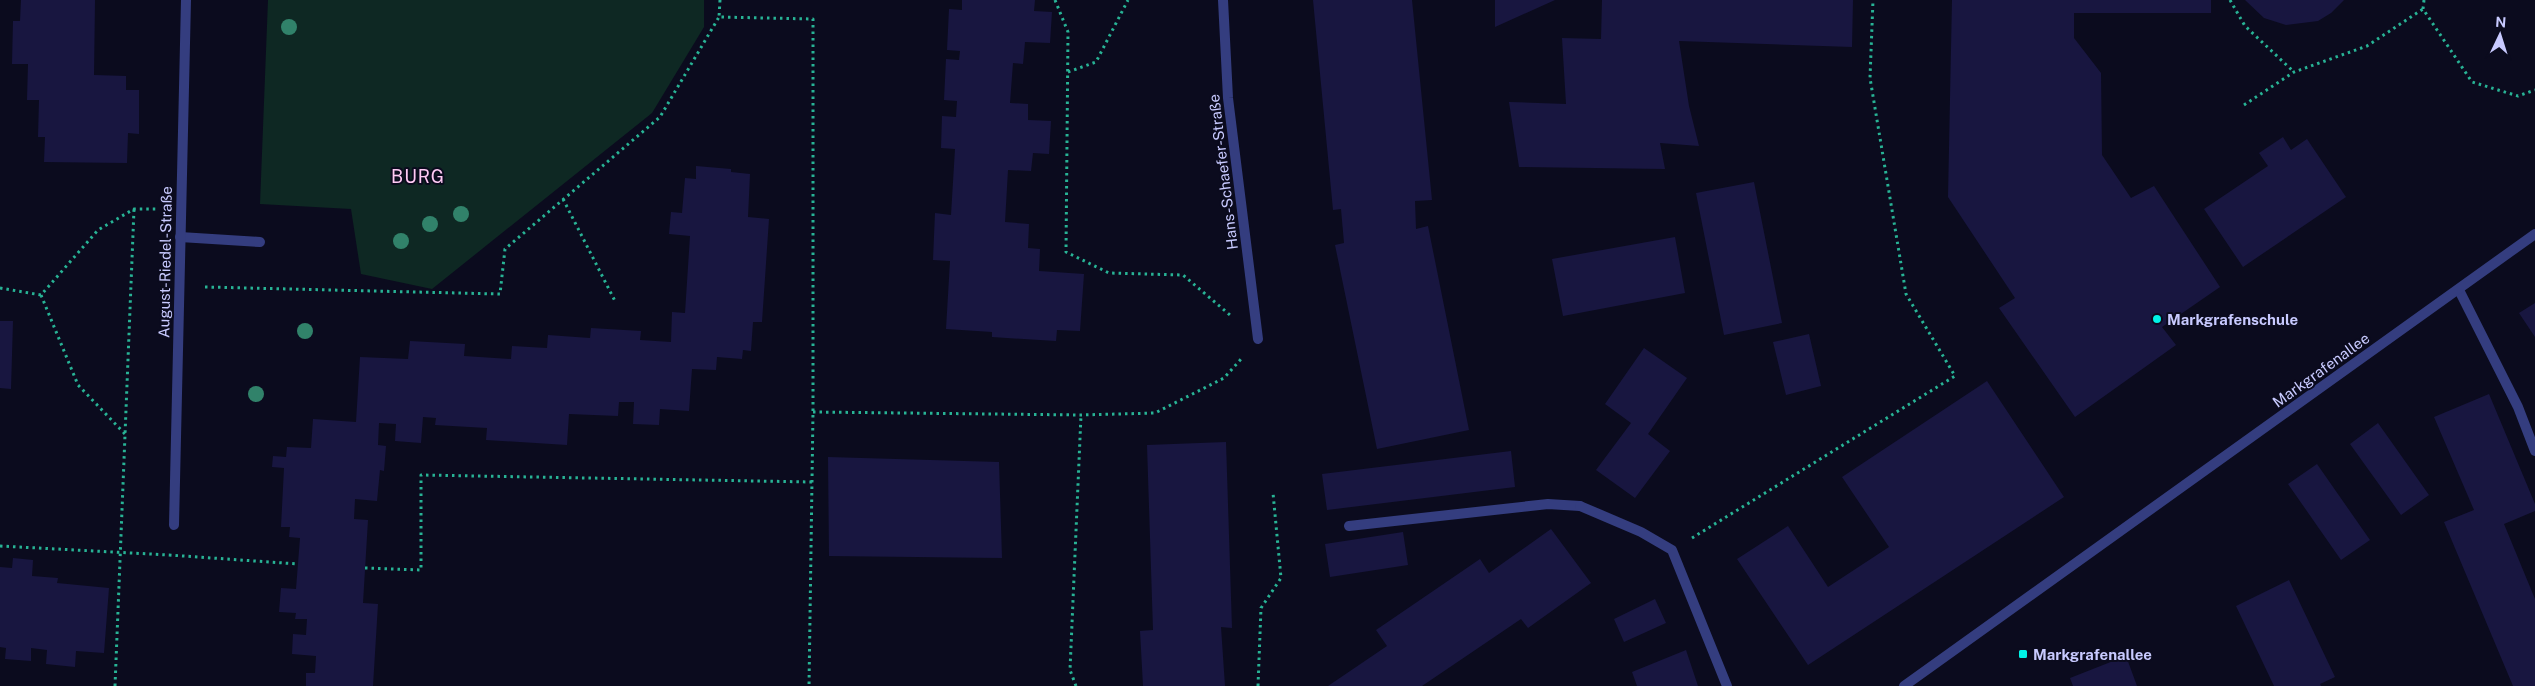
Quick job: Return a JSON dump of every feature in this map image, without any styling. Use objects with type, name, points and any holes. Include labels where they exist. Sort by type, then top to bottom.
[{"type":"street","name":"August-Riedel-Straße","points":[[174,525],[186,0]]},
{"type":"street","name":"Hans-Schaefer-Straße","points":[[1223,0],[1228,98],[1258,339]]},
{"type":"street","name":"Markgrafenallee","points":[[1904,686],[2535,234]]},
{"type":"street","points":[[180,237],[260,242]]},
{"type":"street","points":[[2459,290],[2518,407],[2535,451]]},
{"type":"street","points":[[1349,526],[1548,504],[1580,506],[1627,525],[1672,550],[1727,686]]},
{"type":"path","points":[[179,287],[500,294],[505,249],[660,117],[719,17],[720,0]]},
{"type":"path","points":[[813,412],[1041,413],[1081,415],[1155,413],[1224,378],[1258,339],[1183,275],[1110,273],[1066,252],[1068,32],[1055,0]]},
{"type":"path","points":[[1068,72],[1096,62],[1128,0]]},
{"type":"path","points":[[1672,550],[1955,376],[1906,294],[1870,78],[1873,0]]},
{"type":"path","points":[[2230,0],[2245,26],[2294,72]]},
{"type":"path","points":[[2424,0],[2423,9],[2472,82],[2518,96],[2535,90]]},
{"type":"path","points":[[2244,105],[2294,72],[2367,46],[2423,9]]},
{"type":"path","points":[[719,17],[813,19],[813,412],[809,686]]},
{"type":"path","points":[[563,199],[616,303]]},
{"type":"path","points":[[41,295],[98,230],[134,209],[181,209]]},
{"type":"path","points":[[115,686],[134,209]]},
{"type":"path","points":[[0,288],[41,295]]},
{"type":"path","points":[[41,295],[78,385],[125,434]]},
{"type":"path","points":[[1076,686],[1070,670],[1081,415]]},
{"type":"path","points":[[365,568],[420,570],[421,475],[812,482]]},
{"type":"path","points":[[1258,686],[1261,608],[1281,578],[1273,493]]},
{"type":"path","points":[[169,555],[174,525]]},
{"type":"path","points":[[0,546],[120,551],[298,564]]},
{"type":"green space","points":[[268,0],[704,0],[704,27],[652,113],[432,289],[361,274],[351,209],[260,204]]},
{"type":"building","points":[[21,0],[95,0],[94,75],[126,76],[126,90],[139,90],[139,134],[128,133],[127,163],[44,162],[45,137],[38,137],[39,100],[27,100],[28,64],[12,64],[13,21],[20,21]]},
{"type":"building","points":[[962,0],[1035,0],[1034,11],[1052,12],[1050,43],[1025,42],[1023,64],[1013,63],[1010,103],[1028,104],[1028,120],[1051,121],[1049,154],[1033,153],[1031,171],[1008,170],[1005,222],[1029,224],[1028,248],[1040,249],[1039,271],[1084,274],[1080,331],[1057,330],[1056,341],[992,337],[992,332],[946,329],[950,261],[933,260],[935,213],[951,215],[955,149],[941,148],[942,116],[956,117],[957,101],[944,100],[946,59],[959,60],[960,51],[947,50],[949,9],[962,10]]},
{"type":"building","points":[[1313,0],[1412,0],[1432,200],[1415,201],[1416,229],[1428,226],[1469,430],[1377,449],[1335,245],[1344,243],[1341,209],[1333,210]]},
{"type":"building","points":[[1495,0],[1555,0],[1495,27]]},
{"type":"building","points":[[1602,0],[1853,0],[1852,47],[1679,41],[1689,106],[1699,146],[1660,143],[1665,169],[1519,167],[1509,102],[1566,104],[1562,38],[1601,39]]},
{"type":"building","points":[[1952,0],[2211,0],[2211,13],[2074,13],[2074,38],[2101,73],[2102,155],[2131,198],[2154,186],[2220,287],[2162,327],[2176,345],[2075,417],[1999,308],[2015,298],[1948,197]]},
{"type":"building","points":[[2245,0],[2344,0],[2331,13],[2318,21],[2286,25],[2264,18]]},
{"type":"building","points":[[2283,137],[2291,150],[2307,139],[2346,197],[2243,267],[2204,209],[2268,166],[2259,153]]},
{"type":"building","points":[[696,166],[731,169],[731,172],[750,174],[748,217],[769,219],[762,322],[753,322],[751,351],[743,350],[742,359],[717,357],[716,370],[692,369],[689,411],[660,409],[659,425],[633,424],[634,402],[619,402],[618,416],[569,414],[567,445],[486,440],[487,428],[435,425],[436,418],[423,417],[421,443],[395,441],[396,424],[379,423],[378,445],[386,446],[384,471],[380,470],[377,501],[355,499],[354,519],[368,520],[363,603],[378,604],[373,686],[306,686],[306,673],[315,673],[316,656],[292,654],[293,634],[306,635],[307,619],[295,619],[296,613],[279,612],[281,588],[296,589],[300,538],[289,537],[290,527],[281,527],[284,468],[272,467],[273,456],[286,457],[287,447],[311,448],[313,419],[356,422],[360,357],[408,359],[410,341],[465,344],[464,356],[511,359],[512,346],[547,348],[548,335],[590,338],[591,328],[641,331],[640,340],[671,342],[672,312],[685,313],[690,236],[669,234],[671,212],[682,213],[685,178],[696,179]]},
{"type":"building","points":[[1754,182],[1782,323],[1724,335],[1696,193]]},
{"type":"building","points":[[1675,237],[1685,293],[1563,316],[1552,259]]},
{"type":"building","points":[[2535,303],[2535,337],[2519,313]]},
{"type":"building","points":[[0,321],[13,321],[11,389],[0,388]]},
{"type":"building","points":[[1809,334],[1821,386],[1786,395],[1773,342]]},
{"type":"building","points":[[1644,348],[1687,378],[1648,434],[1670,451],[1635,498],[1596,470],[1631,423],[1605,404]]},
{"type":"building","points":[[1987,381],[2064,497],[1808,665],[1737,559],[1788,526],[1828,587],[1889,547],[1842,477]]},
{"type":"building","points":[[2489,394],[2535,504],[2535,511],[2504,524],[2535,599],[2535,686],[2513,686],[2444,522],[2474,510],[2434,417]]},
{"type":"building","points":[[2378,423],[2429,495],[2401,515],[2350,444]]},
{"type":"building","points":[[1226,442],[1232,628],[1221,627],[1225,686],[1143,686],[1140,631],[1153,630],[1147,445]]},
{"type":"building","points":[[1511,451],[1515,487],[1327,510],[1322,474]]},
{"type":"building","points":[[828,457],[999,462],[1002,558],[829,556]]},
{"type":"building","points":[[2317,464],[2370,540],[2341,560],[2288,484]]},
{"type":"building","points":[[1551,529],[1591,583],[1528,628],[1521,619],[1422,686],[1328,686],[1387,646],[1376,630],[1480,559],[1489,573]]},
{"type":"building","points":[[1403,532],[1408,565],[1330,577],[1325,544]]},
{"type":"building","points":[[13,558],[33,560],[32,576],[58,578],[57,583],[109,588],[104,653],[76,651],[75,667],[46,664],[47,650],[31,648],[31,661],[5,659],[6,648],[0,647],[0,567],[12,568]]},
{"type":"building","points":[[2289,580],[2335,677],[2320,684],[2321,686],[2274,686],[2236,606]]},
{"type":"building","points":[[1655,599],[1666,623],[1624,642],[1614,619]]},
{"type":"building","points":[[1686,650],[1698,686],[1637,686],[1632,672]]},
{"type":"building","points":[[2126,656],[2137,686],[2073,686],[2070,678]]},
{"type":"place","name":"Markgrafenschule","points":[[2157,319]]},
{"type":"place","name":"Markgrafenallee","points":[[2023,654]]},
{"type":"district","name":"BURG","points":[[418,176]]}]
